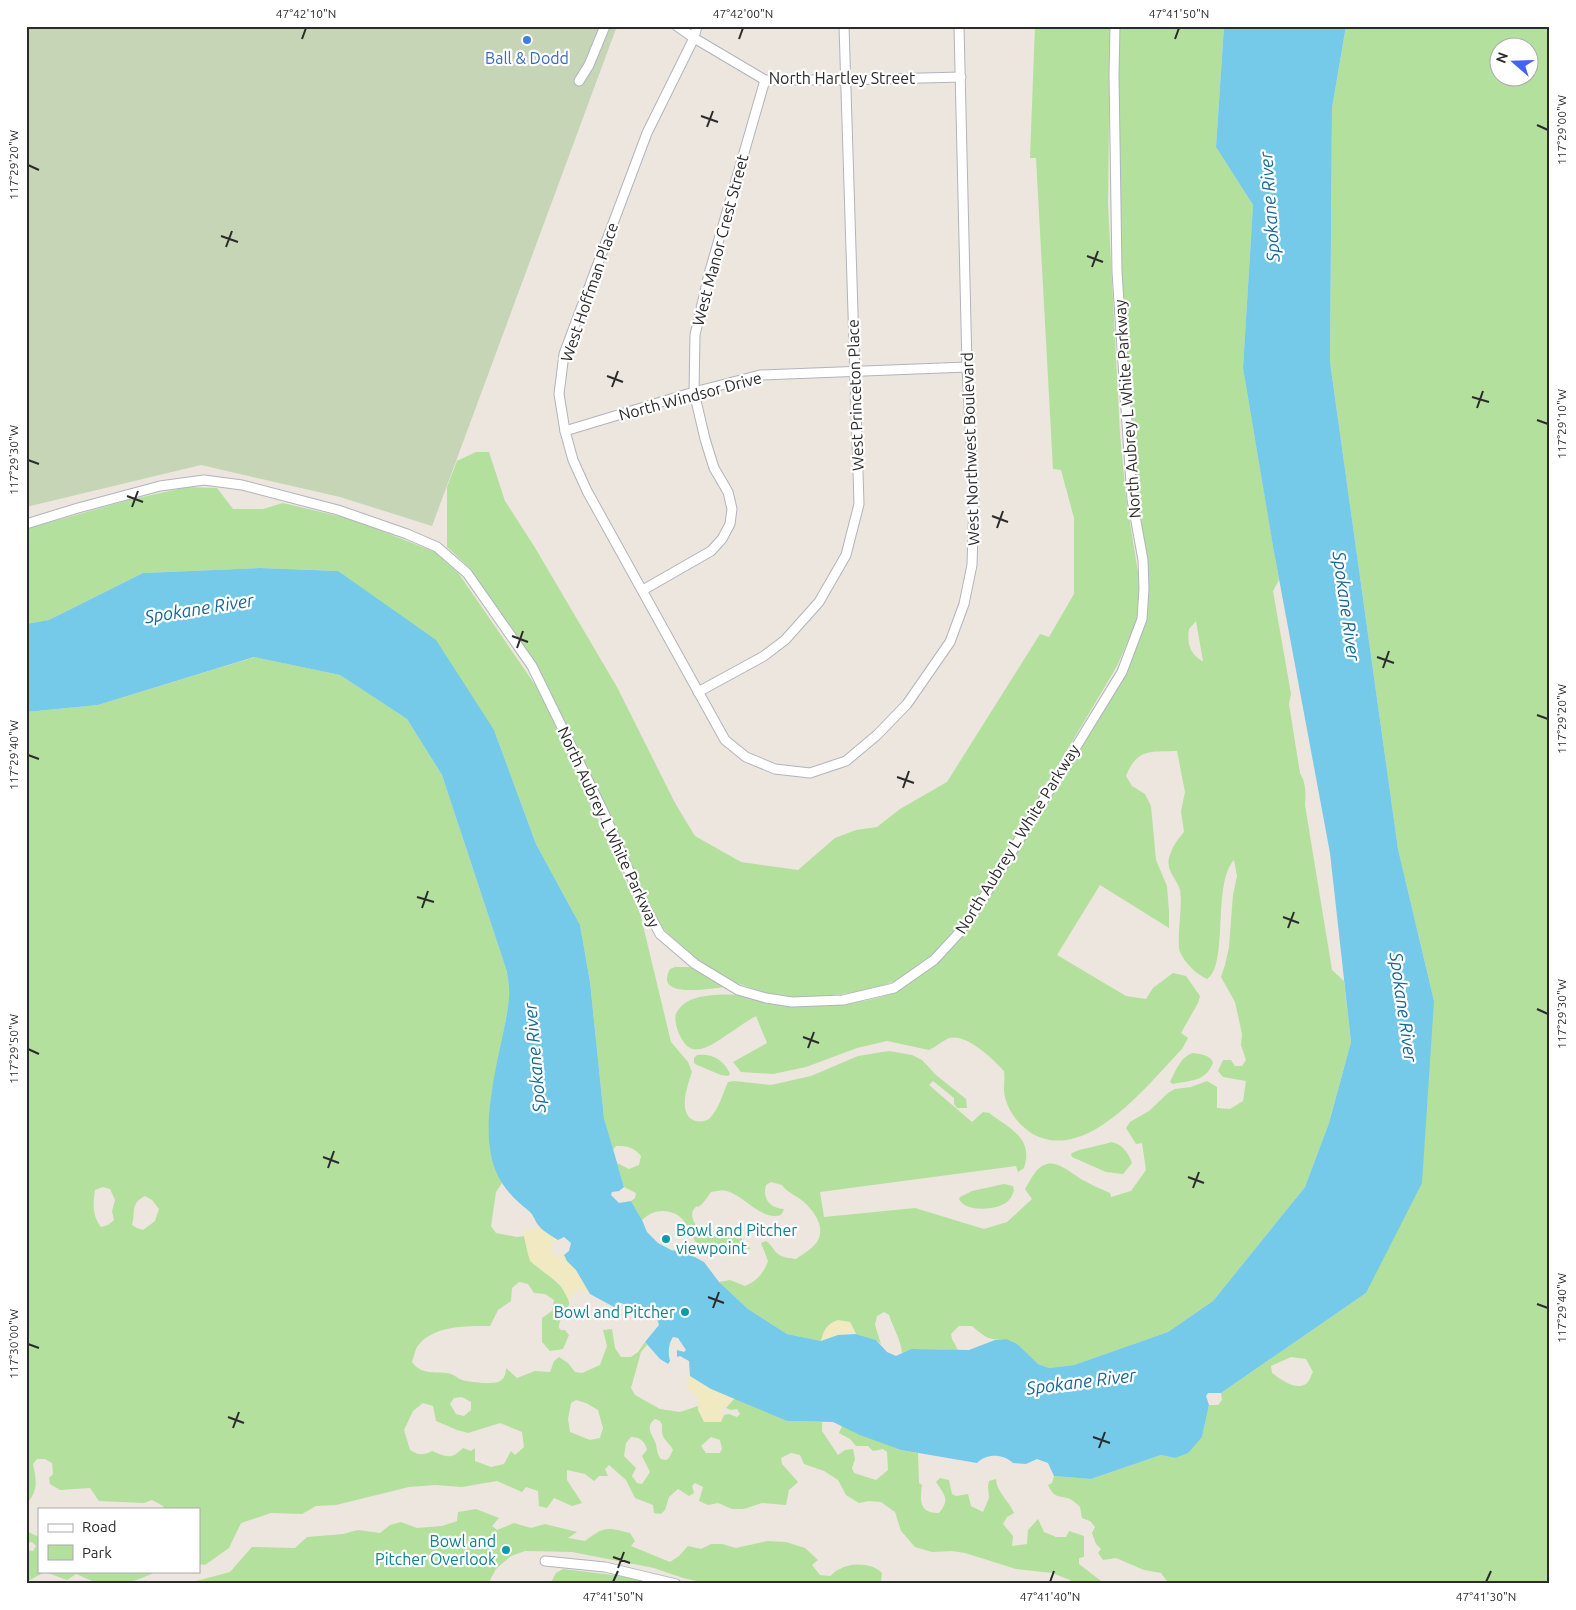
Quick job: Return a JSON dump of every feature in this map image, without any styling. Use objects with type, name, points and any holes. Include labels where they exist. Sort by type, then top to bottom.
[{"type":"street","points":[[579,81],[590,65],[605,26]]},
{"type":"street","name":"North Hartley Street","points":[[677,26],[765,80],[961,77]]},
{"type":"street","name":"West Hoffman Place","points":[[697,26],[694,38],[647,132],[564,354],[559,394],[565,431],[573,460],[586,491],[643,590],[698,692]]},
{"type":"street","name":"West Princeton Place","points":[[698,692],[764,656],[785,640],[819,602],[846,555],[859,504],[853,372],[844,26]]},
{"type":"street","name":"West Northwest Boulevard","points":[[698,692],[725,740],[746,757],[775,769],[810,773],[846,762],[877,735],[907,704],[950,642],[964,604],[972,565],[974,501],[967,367],[959,26]]},
{"type":"street","name":"North Aubrey L White Parkway","points":[[26,524],[160,486],[204,480],[242,485],[338,510],[407,534],[437,547],[467,573],[532,666],[604,813],[640,897],[660,934],[695,964],[738,990],[766,998],[792,1002],[843,1000],[894,988],[934,960],[959,933],[979,905],[1122,672],[1142,619],[1144,590],[1143,560],[1132,499],[1117,272],[1115,26]]},
{"type":"street","name":"West Manor Crest Street","points":[[643,590],[711,551],[722,539],[730,524],[732,509],[728,492],[714,468],[694,392],[695,335],[709,274],[765,80]]},
{"type":"street","name":"North Windsor Drive","points":[[565,431],[694,392],[760,375],[967,367]]},
{"type":"street","points":[[545,1561],[606,1568],[676,1584]]},
{"type":"green space","points":[[26,26],[617,26],[432,526],[340,497],[201,465],[26,507]]},
{"type":"green space","points":[[1035,26],[1110,26],[1108,204],[1120,434],[1126,497],[1139,579],[1140,603],[1136,623],[1117,666],[1011,845],[961,922],[929,959],[898,980],[867,991],[814,997],[793,997],[765,993],[737,983],[697,960],[661,927],[643,896],[544,679],[471,569],[447,547],[447,487],[457,461],[476,452],[489,452],[505,501],[534,546],[617,687],[675,803],[695,836],[741,862],[798,870],[835,838],[856,830],[877,827],[900,809],[947,782],[1040,634],[1049,637],[1074,594],[1074,518],[1061,470],[1053,469],[1036,158],[1030,158]]},
{"type":"green space","points":[[1118,26],[1224,26],[1216,147],[1253,205],[1243,368],[1279,580],[1273,591],[1291,694],[1289,704],[1300,773],[1305,789],[1305,805],[1332,970],[1344,981],[1351,1042],[1329,1123],[1305,1187],[1213,1301],[1168,1332],[1074,1365],[1049,1368],[1038,1364],[1006,1339],[988,1337],[972,1326],[959,1326],[951,1334],[958,1350],[911,1349],[902,1353],[899,1339],[889,1315],[884,1312],[877,1316],[875,1325],[881,1344],[876,1340],[856,1334],[850,1322],[824,1331],[821,1341],[787,1334],[748,1309],[719,1282],[730,1280],[745,1286],[756,1279],[762,1273],[768,1261],[761,1243],[766,1241],[780,1255],[796,1259],[817,1242],[820,1230],[817,1218],[805,1203],[782,1185],[771,1182],[766,1185],[765,1190],[766,1198],[771,1205],[784,1209],[781,1215],[774,1216],[760,1211],[725,1191],[711,1192],[692,1213],[693,1220],[698,1228],[707,1237],[717,1236],[725,1231],[742,1232],[742,1240],[751,1249],[734,1247],[703,1250],[683,1220],[672,1212],[657,1212],[642,1220],[631,1201],[635,1198],[636,1193],[624,1187],[617,1163],[629,1169],[639,1165],[641,1156],[633,1149],[627,1147],[616,1146],[613,1150],[604,1118],[590,982],[580,925],[536,844],[494,730],[338,571],[259,568],[143,573],[49,620],[26,624],[26,529],[129,500],[187,487],[217,488],[233,509],[263,509],[283,503],[351,519],[435,552],[459,574],[540,692],[640,913],[671,1042],[688,1062],[692,1072],[685,1099],[686,1113],[690,1118],[696,1121],[706,1121],[710,1118],[718,1106],[728,1082],[771,1085],[811,1076],[858,1056],[889,1051],[912,1055],[922,1060],[936,1075],[966,1099],[967,1108],[957,1108],[954,1104],[954,1098],[933,1081],[929,1085],[972,1122],[983,1112],[989,1113],[1012,1129],[1023,1141],[1026,1149],[1024,1168],[1018,1172],[1016,1166],[820,1192],[824,1217],[915,1208],[984,1229],[1007,1222],[1032,1199],[1025,1189],[1038,1169],[1049,1163],[1065,1168],[1088,1183],[1110,1193],[1111,1197],[1131,1191],[1146,1170],[1142,1143],[1136,1144],[1126,1128],[1130,1122],[1149,1111],[1175,1089],[1191,1087],[1207,1081],[1217,1087],[1217,1108],[1230,1109],[1243,1101],[1246,1081],[1223,1077],[1218,1071],[1223,1060],[1231,1060],[1235,1066],[1242,1066],[1246,1060],[1241,1045],[1242,1034],[1235,1002],[1221,977],[1229,947],[1233,895],[1237,876],[1234,860],[1227,871],[1224,886],[1219,942],[1214,971],[1207,979],[1188,964],[1180,952],[1181,897],[1179,886],[1170,871],[1168,863],[1173,847],[1184,832],[1181,811],[1185,792],[1177,751],[1146,753],[1135,760],[1126,776],[1132,786],[1145,794],[1151,806],[1156,860],[1167,886],[1169,928],[1100,885],[1057,955],[1126,996],[1146,999],[1153,988],[1173,973],[1186,976],[1200,996],[1181,1033],[1188,1038],[1182,1049],[1137,1097],[1099,1127],[1079,1137],[1059,1141],[1039,1137],[1026,1130],[1011,1112],[1005,1097],[1004,1071],[980,1048],[964,1040],[949,1038],[929,1050],[887,1041],[857,1048],[806,1067],[773,1074],[741,1072],[733,1062],[767,1043],[756,1016],[716,1042],[697,1049],[685,1044],[677,1029],[675,1018],[677,1011],[685,1003],[710,995],[736,995],[812,1002],[847,1003],[880,997],[896,991],[912,981],[937,962],[1094,725],[1144,620],[1148,599],[1148,578],[1133,492],[1119,272]],"holes":[[[1196,621],[1203,661],[1194,655],[1188,639],[1189,629]]]},
{"type":"green space","points":[[1346,26],[1550,26],[1550,1584],[1169,1584],[1161,1573],[1144,1570],[1116,1558],[1103,1560],[1098,1553],[1101,1549],[1096,1544],[1092,1533],[1095,1527],[1090,1521],[1082,1518],[1080,1507],[1077,1504],[1070,1499],[1055,1495],[1048,1485],[1052,1483],[1054,1476],[1091,1479],[1161,1455],[1175,1458],[1202,1437],[1209,1405],[1218,1405],[1222,1400],[1221,1393],[1366,1293],[1434,1001],[1398,849],[1330,362],[1332,108]],"holes":[[[1291,1357],[1306,1359],[1313,1372],[1308,1382],[1303,1385],[1289,1384],[1272,1373],[1271,1366]]]},
{"type":"green space","points":[[255,657],[340,675],[407,719],[442,775],[507,972],[510,997],[491,1096],[490,1146],[494,1165],[502,1183],[496,1192],[491,1226],[496,1233],[517,1237],[524,1236],[532,1262],[564,1291],[568,1297],[569,1306],[560,1321],[559,1328],[565,1330],[569,1335],[563,1349],[550,1351],[542,1342],[542,1318],[552,1311],[554,1300],[545,1294],[534,1293],[528,1284],[519,1282],[512,1288],[511,1301],[498,1310],[490,1326],[451,1328],[432,1334],[424,1340],[416,1348],[412,1362],[416,1367],[430,1372],[451,1374],[465,1381],[493,1383],[503,1378],[506,1368],[517,1378],[535,1371],[550,1372],[554,1361],[559,1357],[568,1363],[575,1372],[582,1373],[600,1365],[607,1346],[603,1330],[612,1329],[615,1348],[621,1357],[631,1357],[638,1352],[645,1342],[647,1345],[641,1352],[631,1388],[635,1395],[660,1409],[680,1412],[698,1406],[698,1410],[720,1422],[724,1415],[729,1414],[737,1417],[740,1414],[737,1409],[731,1410],[726,1408],[735,1398],[787,1421],[822,1422],[822,1431],[838,1455],[845,1450],[853,1449],[855,1459],[852,1468],[854,1473],[876,1480],[888,1470],[887,1452],[883,1449],[873,1451],[868,1446],[856,1446],[850,1439],[839,1433],[842,1426],[901,1450],[918,1453],[919,1483],[922,1485],[921,1501],[924,1508],[932,1512],[939,1513],[945,1501],[944,1494],[936,1482],[940,1478],[949,1480],[952,1494],[956,1496],[968,1494],[971,1506],[983,1512],[989,1498],[989,1481],[996,1479],[1000,1492],[1014,1513],[1007,1517],[1003,1524],[1013,1536],[1012,1546],[1027,1544],[1028,1530],[1038,1519],[1044,1532],[1056,1537],[1066,1537],[1069,1531],[1084,1536],[1084,1557],[1079,1558],[1079,1564],[1105,1584],[1075,1584],[1052,1573],[1016,1569],[965,1553],[952,1551],[932,1552],[915,1547],[901,1531],[895,1512],[881,1502],[869,1501],[859,1503],[846,1495],[838,1480],[824,1471],[804,1464],[800,1455],[791,1453],[781,1458],[782,1464],[798,1482],[789,1490],[786,1505],[762,1503],[744,1509],[732,1509],[718,1503],[708,1505],[699,1501],[703,1487],[695,1483],[692,1486],[694,1493],[689,1496],[678,1489],[669,1497],[665,1510],[661,1514],[654,1513],[653,1505],[635,1498],[626,1480],[609,1465],[605,1469],[608,1476],[599,1476],[594,1481],[585,1474],[567,1470],[567,1480],[582,1503],[572,1506],[554,1498],[547,1508],[539,1506],[538,1491],[526,1487],[522,1492],[497,1481],[462,1487],[435,1485],[409,1487],[336,1505],[316,1506],[302,1514],[271,1513],[241,1523],[229,1548],[205,1565],[200,1564],[200,1508],[164,1508],[152,1500],[144,1503],[99,1501],[90,1488],[60,1490],[50,1484],[49,1478],[53,1474],[52,1463],[45,1459],[37,1459],[33,1464],[36,1486],[33,1495],[26,1505],[26,712],[98,705]],"holes":[[[103,1187],[110,1189],[115,1200],[112,1211],[114,1220],[108,1225],[101,1227],[94,1210],[95,1190]],[[145,1196],[152,1200],[159,1209],[155,1221],[143,1230],[132,1225],[134,1208],[140,1199]],[[462,1397],[471,1402],[471,1410],[464,1416],[456,1414],[450,1404],[454,1398]],[[576,1400],[598,1410],[603,1428],[600,1438],[590,1440],[570,1432],[568,1419],[571,1403]],[[423,1403],[433,1406],[436,1421],[468,1433],[500,1423],[522,1432],[524,1447],[515,1455],[511,1451],[504,1464],[491,1467],[475,1461],[475,1448],[471,1451],[463,1448],[452,1456],[441,1455],[432,1451],[426,1454],[416,1453],[410,1450],[404,1430],[413,1411]],[[655,1419],[662,1424],[663,1436],[673,1450],[666,1460],[661,1459],[657,1452],[656,1444],[650,1431],[652,1422]],[[631,1437],[642,1440],[645,1444],[647,1450],[642,1456],[650,1472],[642,1484],[637,1483],[632,1476],[636,1468],[624,1456],[626,1443]],[[711,1437],[720,1440],[722,1449],[720,1453],[706,1453],[701,1446]]]},
{"type":"green space","points":[[690,967],[725,987],[697,990],[677,989],[670,985],[667,979],[670,969]]},
{"type":"green space","points":[[1193,1053],[1210,1058],[1213,1063],[1210,1069],[1202,1077],[1191,1081],[1173,1084],[1170,1082],[1176,1069],[1185,1057]]},
{"type":"green space","points":[[697,1055],[708,1055],[717,1058],[730,1074],[728,1076],[721,1075],[697,1065],[694,1063],[694,1058]]},
{"type":"green space","points":[[1111,1142],[1124,1149],[1132,1163],[1123,1174],[1106,1172],[1072,1157],[1071,1154],[1074,1152]]},
{"type":"green space","points":[[1004,1184],[1013,1186],[1014,1191],[1008,1201],[996,1207],[975,1208],[968,1206],[959,1199],[972,1191]]},
{"type":"green space","points":[[476,1509],[499,1518],[492,1526],[497,1530],[514,1523],[531,1528],[545,1524],[577,1532],[568,1538],[585,1541],[606,1529],[630,1533],[635,1541],[631,1546],[670,1562],[688,1546],[701,1549],[711,1544],[722,1544],[736,1548],[767,1541],[786,1542],[805,1548],[818,1560],[812,1565],[820,1575],[830,1576],[837,1570],[850,1565],[868,1565],[882,1573],[881,1582],[887,1584],[710,1584],[683,1578],[654,1568],[572,1552],[525,1551],[511,1556],[496,1569],[490,1580],[493,1584],[185,1584],[230,1572],[252,1547],[295,1548],[307,1537],[343,1534],[358,1530],[380,1533],[390,1525],[401,1522],[417,1528],[442,1526],[457,1521],[458,1512]]},
{"type":"green space","points":[[26,1531],[38,1536],[38,1572],[45,1572],[26,1582],[26,1550],[33,1551],[36,1546],[32,1542],[26,1543]]},
{"type":"green space","points":[[563,1569],[621,1576],[659,1584],[550,1584],[556,1573]]},
{"type":"green space","points":[[45,1572],[156,1572],[137,1580],[113,1585],[106,1585],[76,1574],[67,1580]]},
{"type":"sand","points":[[539,1227],[558,1240],[553,1242],[553,1254],[558,1256],[564,1255],[576,1270],[590,1294],[576,1289],[569,1301],[560,1284],[530,1261],[524,1229],[533,1230]]},
{"type":"sand","points":[[838,1320],[850,1322],[856,1334],[838,1335],[821,1341],[826,1328]]},
{"type":"sand","points":[[690,1376],[711,1389],[735,1398],[722,1410],[721,1414],[724,1415],[721,1422],[704,1422],[698,1410],[698,1398],[687,1387],[687,1381]]},
{"type":"water","name":"Spokane River","points":[[1224,26],[1346,26],[1332,108],[1330,362],[1398,849],[1434,1001],[1422,1183],[1366,1293],[1221,1393],[1208,1393],[1206,1396],[1209,1405],[1202,1437],[1188,1453],[1175,1458],[1161,1455],[1091,1479],[1054,1476],[1048,1463],[1037,1459],[1026,1464],[1013,1463],[1000,1456],[990,1456],[977,1463],[901,1450],[860,1435],[833,1422],[787,1421],[711,1389],[690,1376],[689,1361],[680,1356],[677,1357],[677,1350],[684,1352],[686,1350],[678,1338],[673,1337],[670,1343],[670,1361],[668,1364],[660,1359],[645,1342],[659,1325],[654,1315],[621,1303],[614,1307],[590,1294],[576,1270],[564,1255],[569,1251],[571,1243],[564,1237],[558,1240],[543,1230],[531,1213],[514,1198],[502,1183],[493,1164],[489,1142],[489,1118],[509,999],[507,972],[442,775],[407,719],[340,675],[254,657],[98,705],[26,712],[26,624],[49,620],[143,573],[259,568],[338,571],[436,640],[494,730],[536,844],[580,925],[590,982],[604,1118],[624,1187],[619,1191],[612,1192],[611,1195],[619,1203],[631,1201],[647,1232],[658,1243],[671,1250],[687,1253],[704,1262],[719,1282],[748,1309],[787,1334],[821,1341],[838,1335],[856,1334],[876,1340],[887,1352],[896,1356],[911,1349],[969,1350],[995,1340],[1006,1339],[1017,1344],[1038,1364],[1049,1368],[1074,1365],[1168,1332],[1213,1301],[1305,1187],[1329,1123],[1351,1042],[1330,853],[1274,552],[1243,368],[1253,205],[1216,147]]},
{"type":"place","name":"Ball & Dodd","points":[[527,40]]},
{"type":"place","name":"Bowl and Pitcher viewpoint","points":[[666,1239]]},
{"type":"place","name":"Bowl and Pitcher","points":[[685,1312]]},
{"type":"place","name":"Bowl and Pitcher Overlook","points":[[506,1550]]}]
